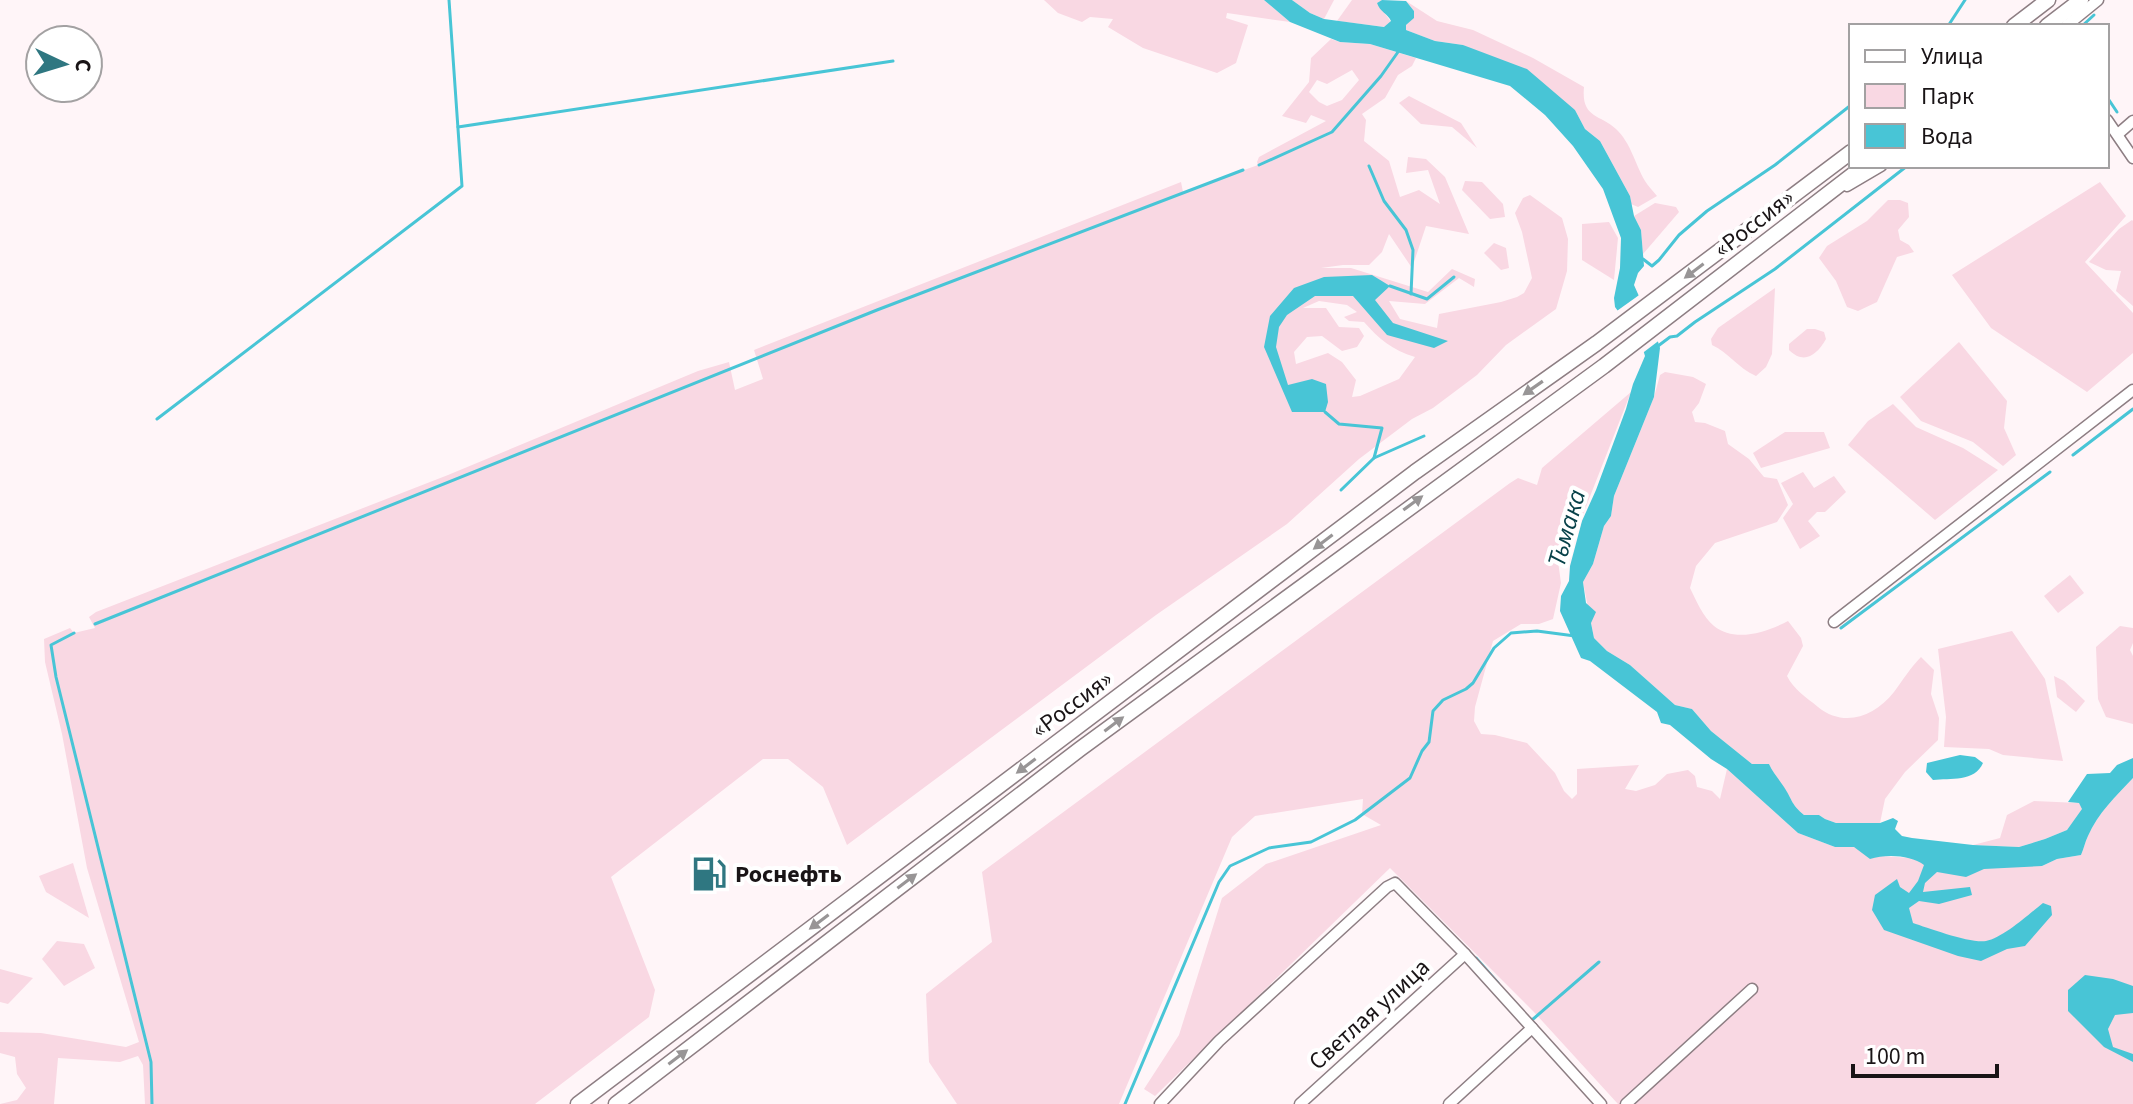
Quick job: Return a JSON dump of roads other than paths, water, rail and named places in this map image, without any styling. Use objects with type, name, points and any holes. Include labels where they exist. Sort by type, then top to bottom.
[{"type":"highway","points":[[2017,24],[2048,0]]},
{"type":"highway","points":[[2050,24],[2081,0]]},
{"type":"highway","name":"«Россия»","points":[[578,1104],[1415,472],[1597,343],[1849,154]]},
{"type":"highway","name":"«Россия»","points":[[616,1104],[1091,740],[1671,316],[1861,168]]},
{"type":"street","points":[[2072,24],[2098,0]]},
{"type":"street","points":[[2118,134],[2133,121]]},
{"type":"street","points":[[2109,123],[2133,158]]},
{"type":"street","points":[[1814,205],[1878,168]]},
{"type":"street","points":[[1834,622],[2133,390]]},
{"type":"street","points":[[1160,1104],[1219,1041],[1395,883],[1465,954],[1601,1104]]},
{"type":"street","name":"Светлая улица","points":[[1300,1104],[1465,954]]},
{"type":"street","points":[[1626,1104],[1752,989]]},
{"type":"street","points":[[1449,1104],[1532,1028]]},
{"type":"water","points":[[1264,0],[1292,0],[1324,19],[1384,27],[1391,21],[1377,3],[1382,0],[1406,1],[1414,11],[1414,18],[1406,25],[1406,30],[1435,41],[1463,45],[1527,69],[1575,110],[1585,129],[1600,141],[1630,196],[1641,230],[1644,266],[1634,285],[1660,348],[1654,397],[1614,496],[1611,516],[1604,526],[1593,564],[1583,582],[1586,603],[1596,612],[1591,623],[1594,638],[1607,651],[1630,665],[1675,705],[1692,709],[1711,731],[1752,764],[1769,764],[1794,805],[1804,815],[1819,815],[1836,823],[1880,823],[1893,818],[1898,821],[1895,829],[1902,836],[2019,847],[2067,830],[2082,809],[2079,803],[2068,802],[2087,774],[2110,773],[2117,765],[2133,758],[2133,778],[2097,820],[2081,855],[2057,859],[2042,866],[1984,869],[1966,877],[1937,872],[1925,883],[1923,892],[1970,887],[1972,895],[1939,904],[1919,901],[1909,908],[1913,923],[1950,935],[1986,941],[2016,925],[2043,903],[2051,906],[2052,915],[2025,946],[2007,949],[1981,961],[1884,930],[1872,910],[1875,895],[1897,879],[1900,887],[1909,893],[1924,865],[1898,856],[1870,859],[1854,847],[1835,847],[1798,833],[1727,769],[1670,725],[1661,723],[1657,712],[1590,661],[1581,658],[1560,611],[1561,596],[1569,581],[1582,521],[1645,356],[1641,343],[1615,307],[1621,238],[1603,189],[1573,146],[1545,115],[1510,86],[1370,44],[1340,42],[1290,22]]},
{"type":"water","points":[[1372,275],[1390,286],[1375,300],[1393,323],[1448,341],[1434,348],[1387,335],[1353,296],[1315,296],[1287,315],[1279,327],[1276,347],[1288,385],[1312,379],[1326,384],[1328,402],[1325,412],[1292,412],[1264,347],[1270,316],[1294,288],[1324,277]]},
{"type":"water","points":[[1960,755],[1975,757],[1983,763],[1974,773],[1961,778],[1933,780],[1926,772],[1927,763]]},
{"type":"water","points":[[2085,975],[2133,986],[2133,1013],[2115,1015],[2108,1029],[2113,1047],[2133,1054],[2133,1062],[2104,1047],[2068,1011],[2068,990]]},
{"type":"waterway","points":[[157,419],[462,186],[449,0]]},
{"type":"waterway","points":[[1949,24],[1965,0]]},
{"type":"waterway","points":[[2084,24],[2094,15]]},
{"type":"waterway","points":[[1259,165],[1332,132],[1398,52]]},
{"type":"waterway","points":[[458,127],[893,61]]},
{"type":"waterway","points":[[2109,100],[2117,112]]},
{"type":"waterway","points":[[1643,259],[1652,266],[1679,235],[1707,211],[1775,165],[1849,107]]},
{"type":"waterway","points":[[1369,166],[1384,201],[1406,230],[1413,250],[1411,294]]},
{"type":"waterway","points":[[1658,346],[1775,269],[1904,168]]},
{"type":"waterway","points":[[95,624],[877,310],[1243,170]]},
{"type":"waterway","points":[[1390,286],[1427,299],[1454,277]]},
{"type":"waterway","points":[[2073,455],[2133,409]]},
{"type":"waterway","points":[[1325,412],[1339,424],[1382,428],[1374,458]]},
{"type":"waterway","points":[[1341,490],[1374,458],[1424,436]]},
{"type":"waterway","points":[[1841,628],[2050,472]]},
{"type":"waterway","points":[[1125,1104],[1219,882],[1230,866],[1269,848],[1311,842],[1355,820],[1410,778],[1429,742],[1433,711],[1443,700],[1473,683],[1494,648],[1511,633],[1537,631],[1575,636]]},
{"type":"waterway","points":[[74,633],[51,645],[56,677],[151,1062],[152,1104]]},
{"type":"waterway","points":[[1476,958],[1498,983]]},
{"type":"waterway","points":[[1529,1018],[1532,1020],[1599,962]]},
{"type":"place","name":"Роснефть","points":[[709,874]]},
{"type":"water label","name":"Тьмака","points":[[1566,528]]}]
